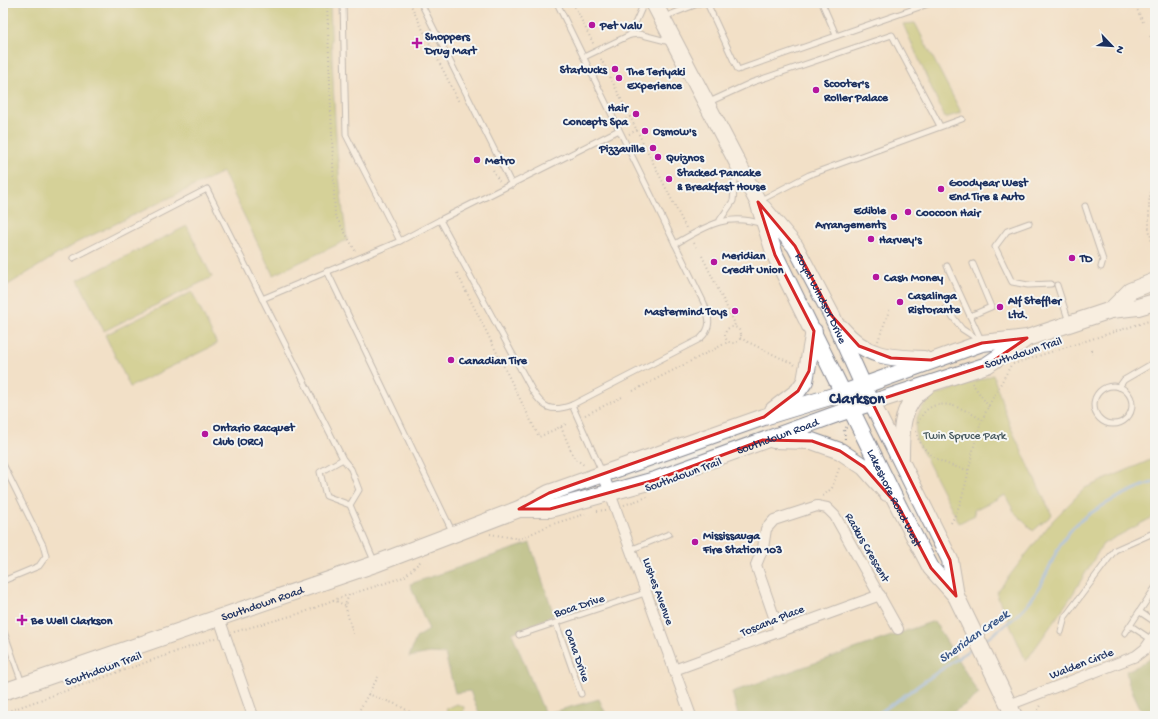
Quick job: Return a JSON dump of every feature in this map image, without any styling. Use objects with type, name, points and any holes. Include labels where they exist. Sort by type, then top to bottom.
[{"type":"main road","name":"Royal Windsor Drive","points":[[654,3],[758,202],[775,255],[843,393]]},
{"type":"main road","name":"Royal Windsor Drive","points":[[758,202],[795,246],[832,316],[872,402]]},
{"type":"main road","name":"Southdown Road","points":[[1110,310],[1130,291],[1155,281]]},
{"type":"main road","name":"Southdown Road","points":[[3,692],[375,564],[520,510],[549,493],[764,417],[843,393],[982,343],[1027,338],[1110,310],[1138,307],[1155,302]]},
{"type":"main road","points":[[832,316],[859,346],[881,356],[891,358],[932,360]]},
{"type":"main road","points":[[764,417],[798,391],[805,381],[814,332]]},
{"type":"main road","name":"Southdown Road","points":[[520,510],[550,509],[655,480],[851,409],[987,365],[1027,338]]},
{"type":"main road","points":[[901,461],[903,418],[909,404],[917,393],[932,383]]},
{"type":"main road","name":"Lakeshore Road West","points":[[843,393],[931,568],[956,596],[1012,711]]},
{"type":"main road","name":"Lakeshore Road West","points":[[872,402],[950,560],[956,596]]},
{"type":"main road","points":[[763,440],[812,441],[840,450],[864,467],[900,507]]},
{"type":"street","name":"Lushes Avenue","points":[[603,474],[691,716]]},
{"type":"street","name":"Rackus Crescent","points":[[779,631],[756,565],[763,548],[765,532],[774,520],[817,506],[827,508],[836,516],[898,629]]},
{"type":"street","name":"Toscana Place","points":[[674,670],[763,639],[779,631],[880,595]]},
{"type":"street","points":[[219,618],[253,716]]},
{"type":"street","name":"Walden Circle","points":[[1012,711],[1136,656],[1145,649],[1153,638]]},
{"type":"lane","points":[[343,3],[346,136],[400,241]]},
{"type":"lane","points":[[421,3],[512,185]]},
{"type":"lane","points":[[440,220],[539,401],[546,407],[562,409],[572,405],[700,339],[706,333],[710,324],[709,315],[557,3]]},
{"type":"lane","points":[[630,35],[644,3]]},
{"type":"lane","points":[[662,18],[700,3]]},
{"type":"lane","points":[[707,3],[738,70],[931,3]]},
{"type":"lane","points":[[822,3],[836,35]]},
{"type":"lane","points":[[584,57],[630,35],[639,34],[675,43]]},
{"type":"lane","points":[[707,103],[753,82],[892,35],[940,126]]},
{"type":"lane","points":[[758,202],[809,175],[962,119]]},
{"type":"lane","points":[[262,299],[400,241],[619,130]]},
{"type":"lane","points":[[675,244],[720,220],[733,201],[737,161]]},
{"type":"lane","points":[[73,258],[207,189],[343,459],[351,469],[359,490],[350,505]]},
{"type":"lane","points":[[1085,206],[1103,260],[1101,267]]},
{"type":"lane","points":[[720,220],[753,221],[766,225]]},
{"type":"lane","points":[[1029,223],[1007,231],[995,247],[1012,282],[1028,285],[1050,284]]},
{"type":"lane","points":[[970,316],[991,307],[973,264]]},
{"type":"lane","points":[[947,266],[982,343]]},
{"type":"lane","points":[[328,271],[454,534]]},
{"type":"lane","points":[[1057,285],[1070,323]]},
{"type":"lane","points":[[946,308],[962,329],[982,343]]},
{"type":"lane","points":[[1119,387],[1124,380],[1155,362]]},
{"type":"lane","points":[[1108,386],[1119,387],[1130,395],[1132,406],[1130,413],[1122,423],[1108,424],[1102,422],[1094,412],[1094,398],[1103,388],[1108,386]]},
{"type":"lane","points":[[572,405],[603,474]]},
{"type":"lane","points":[[343,459],[320,472],[326,496],[350,505],[375,564]]},
{"type":"lane","points":[[3,464],[43,545],[46,556],[38,566],[3,581]]},
{"type":"lane","points":[[630,550],[669,534]]},
{"type":"lane","points":[[1061,632],[1065,617],[1115,550],[1151,534],[1155,535]]},
{"type":"lane","points":[[1124,634],[1131,626],[1155,588]]},
{"type":"lane","name":"Boca Drive","points":[[519,635],[645,593]]},
{"type":"lane","points":[[1140,612],[1155,622]]},
{"type":"lane","name":"Oana Drive","points":[[556,623],[581,694]]},
{"type":"lane","points":[[1131,626],[1153,638]]},
{"type":"lane","points":[[3,629],[23,686]]},
{"type":"path","points":[[327,3],[335,215],[359,258]]},
{"type":"path","points":[[410,3],[459,102]]},
{"type":"path","points":[[430,7],[438,3]]},
{"type":"path","points":[[573,3],[595,46]]},
{"type":"path","points":[[1134,3],[1143,22]]},
{"type":"path","points":[[1150,36],[1155,46]]},
{"type":"path","points":[[601,59],[686,228]]},
{"type":"path","points":[[621,121],[630,117]]},
{"type":"path","points":[[628,135],[637,130]]},
{"type":"path","points":[[1155,164],[1149,203],[1149,228],[1155,258]]},
{"type":"path","points":[[493,170],[500,183],[501,182]]},
{"type":"path","points":[[694,243],[696,247]]},
{"type":"path","points":[[633,391],[728,342],[735,343],[740,338],[740,332],[734,327],[735,324],[702,256]]},
{"type":"path","points":[[457,273],[539,437],[568,423]]},
{"type":"path","points":[[878,342],[890,308]]},
{"type":"path","name":"Southdown Trail","points":[[1004,368],[1155,318]]},
{"type":"path","points":[[728,342],[725,338],[725,332],[729,328],[734,327]]},
{"type":"path","points":[[740,338],[796,365]]},
{"type":"path","points":[[1091,350],[1092,354]]},
{"type":"path","points":[[951,523],[960,504],[982,420],[1011,365]]},
{"type":"path","points":[[969,379],[989,407]]},
{"type":"path","points":[[585,415],[624,396]]},
{"type":"path","points":[[969,470],[947,465],[931,455],[919,441],[916,432],[918,422],[923,412],[931,406],[940,404],[959,408],[982,420]]},
{"type":"path","points":[[845,440],[844,429],[852,425]]},
{"type":"path","points":[[561,427],[574,458],[584,465]]},
{"type":"path","points":[[821,498],[832,488],[842,462]]},
{"type":"path","name":"Southdown Trail","points":[[627,504],[653,495]]},
{"type":"path","points":[[483,537],[490,534],[520,539],[550,525],[598,510],[602,512],[609,510]]},
{"type":"path","points":[[238,631],[305,612],[333,600],[404,577],[420,562],[427,559]]},
{"type":"path","points":[[349,595],[345,605],[353,634]]},
{"type":"path","points":[[333,600],[345,605]]},
{"type":"path","name":"Southdown Trail","points":[[3,713],[208,640]]},
{"type":"path","points":[[356,716],[378,677]]},
{"type":"path","points":[[368,694],[398,705],[417,716]]},
{"type":"highlighted area","points":[[758,202],[795,246],[832,316],[859,346],[891,358],[931,360],[982,343],[1027,338],[987,365],[872,402],[950,560],[956,596],[931,568],[899,507],[864,467],[840,451],[812,441],[763,440],[655,480],[550,509],[519,509],[549,493],[764,417],[798,391],[809,371],[814,331],[775,255]]},
{"type":"green space","points":[[3,3],[330,3],[337,151],[347,240],[273,275],[223,172],[76,243],[3,288]]},
{"type":"green space","points":[[915,23],[960,110],[960,113],[945,118],[903,24]]},
{"type":"green space","points":[[187,226],[212,277],[104,331],[78,280]]},
{"type":"green space","points":[[192,292],[217,344],[130,387],[105,335]]},
{"type":"green space","name":"Twin Spruce Park","points":[[993,375],[1010,426],[1052,515],[1033,531],[1015,513],[1005,495],[974,510],[975,515],[959,523],[916,439],[918,414],[929,400],[934,396]]},
{"type":"green space","points":[[1155,458],[1155,516],[1103,544],[1071,597],[1026,661],[996,593],[1053,520],[1085,488]]},
{"type":"green space","points":[[530,543],[554,615],[512,633],[545,714],[599,699],[607,716],[480,716],[470,691],[455,693],[445,654],[430,653],[409,657],[416,638],[429,630],[410,584]]},
{"type":"green space","points":[[934,621],[979,694],[947,716],[738,716],[732,692]]},
{"type":"green space","points":[[1155,654],[1155,716],[1144,716],[1128,682],[1126,671],[1140,665]]},
{"type":"green space","points":[[457,704],[464,707],[463,716],[448,716],[446,709]]},
{"type":"waterway","name":"Sheridan Creek","points":[[983,641],[1011,620],[1030,601],[1040,586],[1060,545],[1078,523],[1098,508],[1122,495],[1155,482]]},
{"type":"waterway","name":"Sheridan Creek","points":[[875,716],[975,646]]},
{"type":"place","name":"Pet Valu","points":[[592,25]]},
{"type":"place","name":"Shoppers Drug Mart","points":[[417,43]]},
{"type":"place","name":"Starbucks","points":[[615,69]]},
{"type":"place","name":"The Teriyaki Experience","points":[[619,78]]},
{"type":"place","name":"Scooter's Roller Palace","points":[[816,90]]},
{"type":"place","name":"Hair Concepts Spa","points":[[636,114]]},
{"type":"place","name":"Osmow's","points":[[645,131]]},
{"type":"place","name":"Pizzaville","points":[[653,148]]},
{"type":"place","name":"Quiznos","points":[[658,157]]},
{"type":"place","name":"Metro","points":[[477,160]]},
{"type":"place","name":"Stacked Pancake & Breakfast House","points":[[669,179]]},
{"type":"place","name":"Goodyear West End Tire & Auto","points":[[941,189]]},
{"type":"place","name":"Coocoon Hair","points":[[908,212]]},
{"type":"place","name":"Edible Arrangements","points":[[894,217]]},
{"type":"place","name":"Harvey's","points":[[871,239]]},
{"type":"place","name":"TD","points":[[1072,258]]},
{"type":"place","name":"Meridian Credit Union","points":[[714,262]]},
{"type":"place","name":"Cash Money","points":[[876,277]]},
{"type":"place","name":"Casalinga Ristorante","points":[[900,302]]},
{"type":"place","name":"Alf Steffler Ltd.","points":[[1000,307]]},
{"type":"place","name":"Mastermind Toys","points":[[735,311]]},
{"type":"place","name":"Canadian Tire","points":[[451,360]]},
{"type":"place","name":"Ontario Racquet Club (ORC)","points":[[205,434]]},
{"type":"place","name":"Mississauga Fire Station 103","points":[[695,542]]},
{"type":"place","name":"Be Well Clarkson","points":[[22,620]]},
{"type":"district","name":"Clarkson","points":[[857,397]]}]
